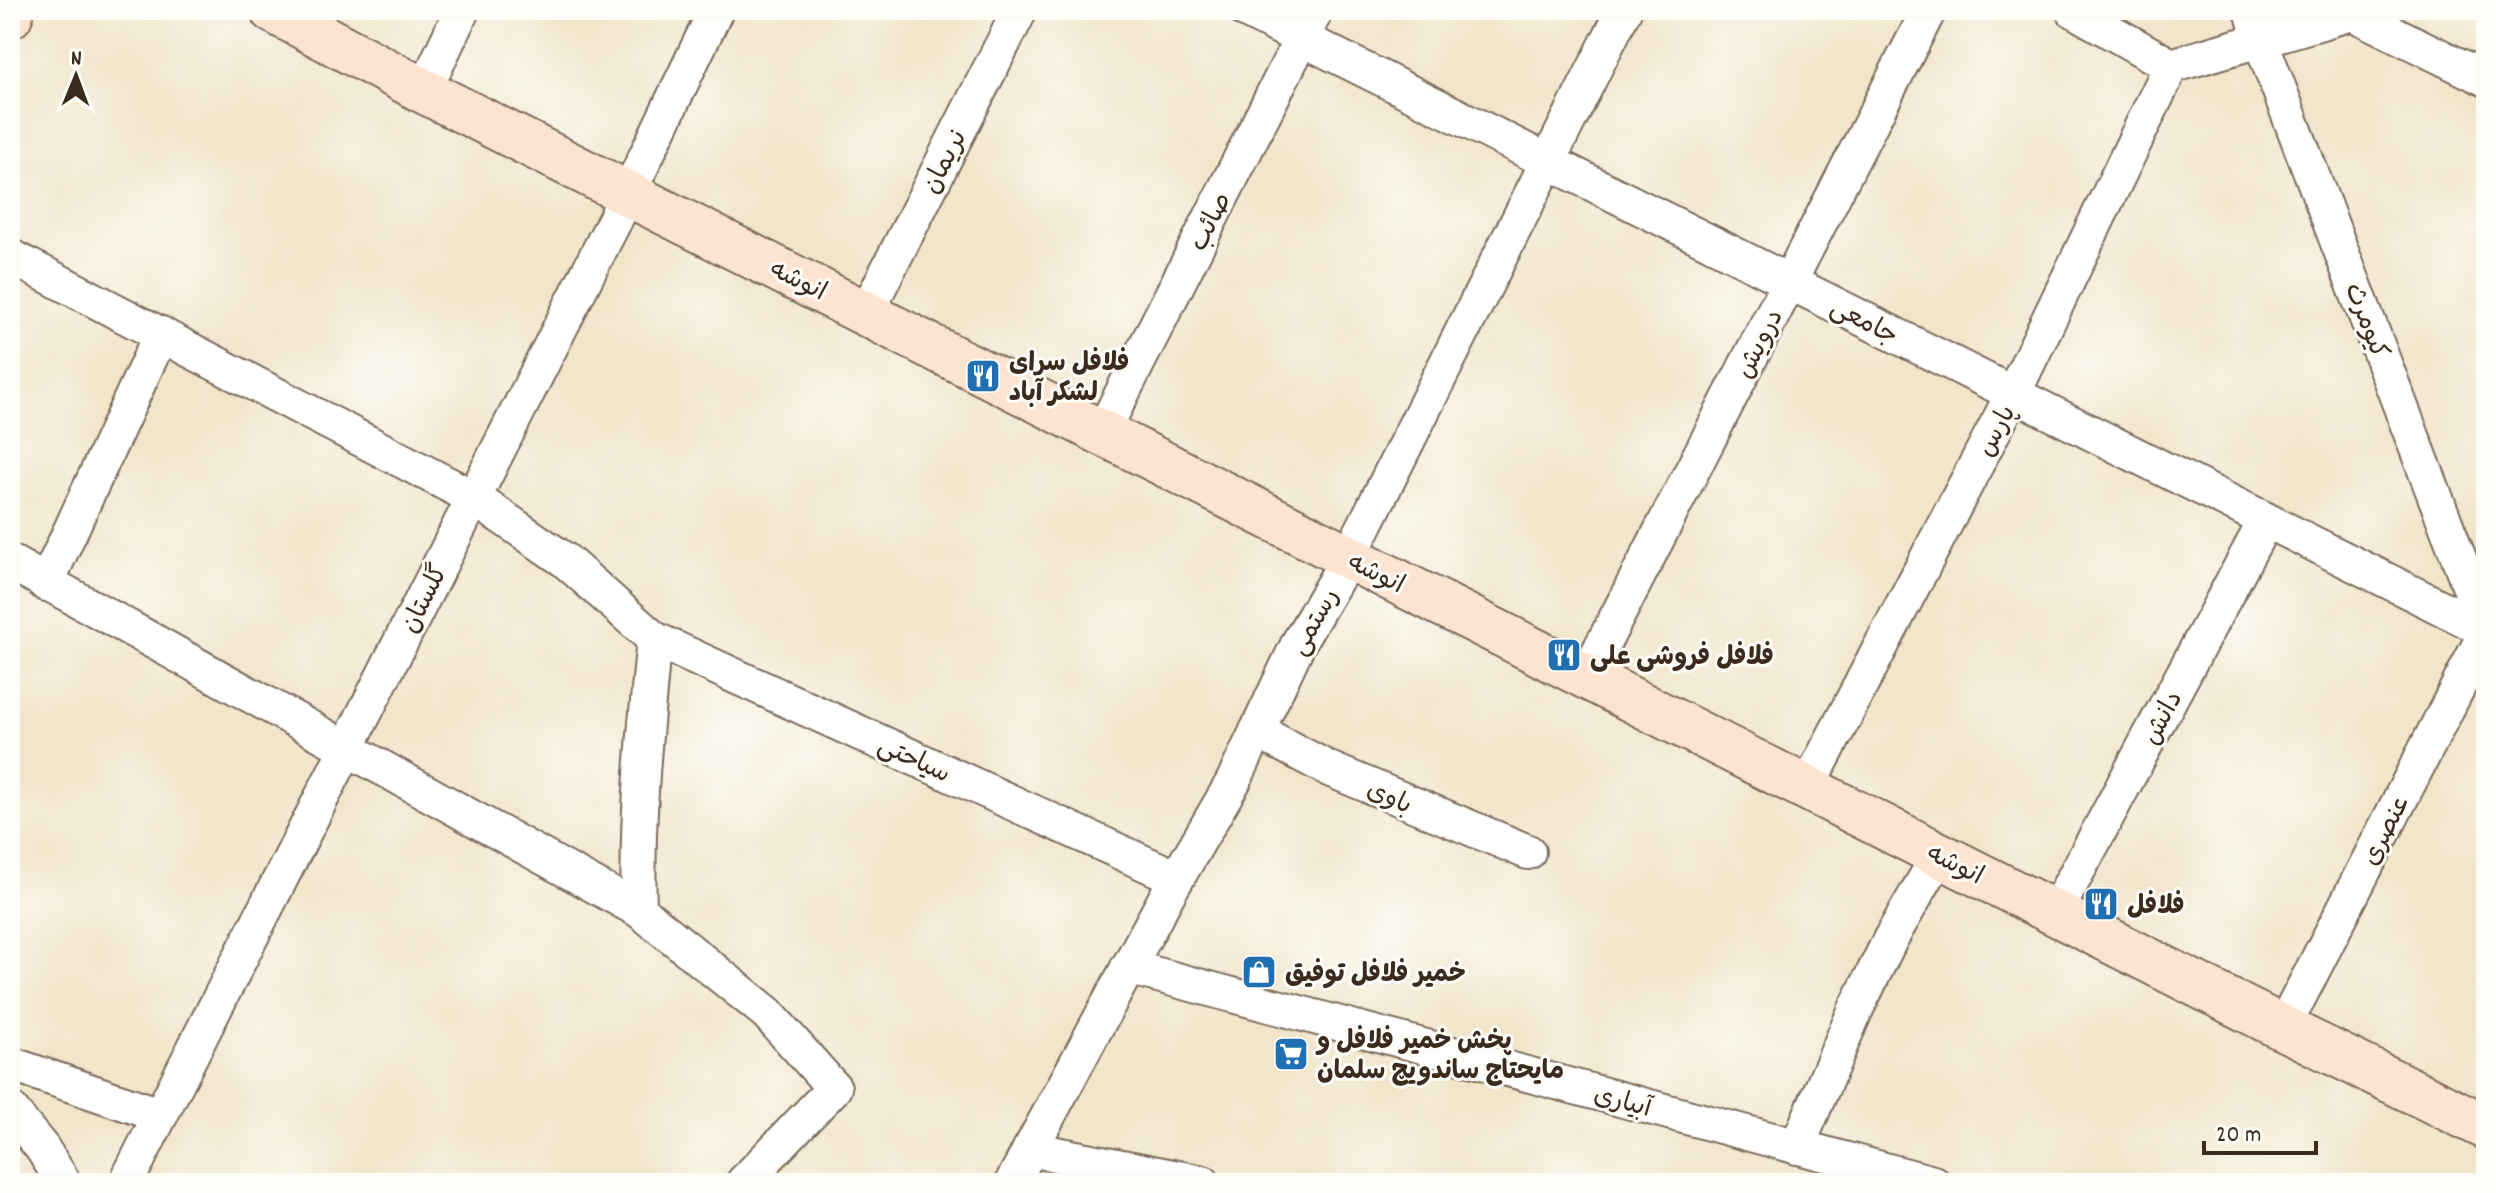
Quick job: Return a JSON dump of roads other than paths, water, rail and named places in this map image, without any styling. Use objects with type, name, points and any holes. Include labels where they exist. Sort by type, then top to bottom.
[{"type":"street","points":[[10,16],[12,10]]},
{"type":"street","name":"انوشه","points":[[272,10],[628,194],[2283,1028],[2486,1127]]},
{"type":"street","points":[[424,91],[462,10]]},
{"type":"street","name":"گلستان","points":[[126,1183],[628,194],[716,10]]},
{"type":"street","name":"نریمان","points":[[866,313],[1020,10]]},
{"type":"street","name":"جامعی","points":[[1245,10],[1309,24],[1548,161],[2486,630]]},
{"type":"street","name":"رستمی","points":[[1012,1183],[1177,878],[1233,782],[1299,642],[1349,557],[1624,10]]},
{"type":"street","name":"درویش","points":[[1586,677],[1929,10]]},
{"type":"street","points":[[2073,10],[2171,66],[2256,26],[2353,12],[2486,79]]},
{"type":"street","name":"صائب","points":[[1102,433],[1309,24]]},
{"type":"street","name":"کیومرث","points":[[2256,26],[2486,630]]},
{"type":"street","name":"پارس","points":[[1807,788],[2013,394],[2171,66]]},
{"type":"street","name":"سیاحتی","points":[[10,256],[474,498],[566,561],[654,639],[1177,878]]},
{"type":"street","points":[[46,584],[161,334]]},
{"type":"street","name":"دانش","points":[[2055,913],[2266,520]]},
{"type":"street","points":[[10,562],[639,910],[767,1013],[834,1088],[743,1183]]},
{"type":"street","name":"عنصری","points":[[2283,1028],[2486,630]]},
{"type":"street","points":[[639,910],[637,857],[641,762],[654,639]]},
{"type":"street","name":"باوی","points":[[1257,731],[1329,769],[1528,852]]},
{"type":"street","points":[[1797,1147],[1855,1011],[1885,950],[1939,855]]},
{"type":"street","name":"آبیاری","points":[[1128,967],[1933,1183]]},
{"type":"street","points":[[10,1064],[160,1115]]},
{"type":"street","points":[[10,1109],[42,1148],[64,1183]]},
{"type":"street","points":[[1030,1149],[1203,1183]]},
{"type":"place","name":"فلافل سرای لشکر آباد","points":[[983,376]]},
{"type":"place","name":"فلافل فروشی علی","points":[[1564,655]]},
{"type":"place","name":"فلافل","points":[[2101,904]]},
{"type":"place","name":"خمیر فلافل توفیق","points":[[1259,972]]},
{"type":"place","name":"پخش خمیر فلافل و مایحتاج ساندویچ سلمان","points":[[1291,1054]]}]
